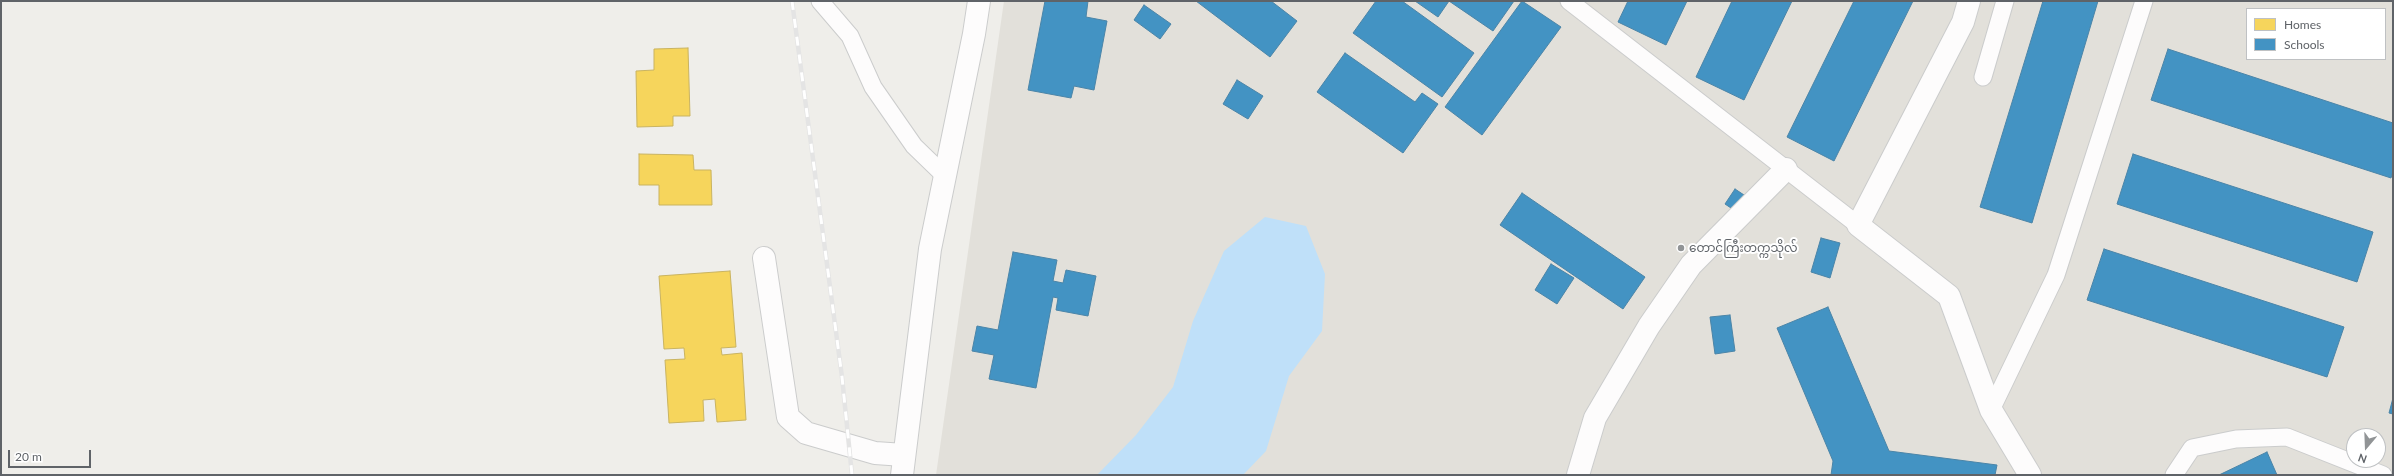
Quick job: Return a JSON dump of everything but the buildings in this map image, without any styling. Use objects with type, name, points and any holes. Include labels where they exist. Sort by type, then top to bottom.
[{"type":"street","points":[[764,258],[788,417],[806,433],[874,453],[903,465],[930,249],[974,34],[979,1]]},
{"type":"street","points":[[1969,1],[1963,22],[1858,225],[1949,296],[1991,410],[2030,475]]},
{"type":"street","points":[[1578,475],[1595,418],[1649,326],[1691,265],[1786,169]]},
{"type":"lane","points":[[820,1],[850,36],[873,87],[914,146],[945,176]]},
{"type":"lane","points":[[1569,1],[1858,225]]},
{"type":"lane","points":[[1982,77],[2005,1]]},
{"type":"lane","points":[[1991,410],[2056,275],[2144,1]]},
{"type":"lane","points":[[2174,475],[2192,448],[2236,439],[2287,437],[2383,475]]},
{"type":"shaded area","name":"တောင်ကြီးတက္ကသိုလ်","points":[[1004,1],[2393,1],[2393,475],[936,475]]},
{"type":"water","points":[[1265,217],[1306,226],[1325,274],[1322,331],[1289,376],[1266,451],[1243,475],[1097,475],[1136,435],[1173,387],[1193,321],[1224,251]]},
{"type":"railway","points":[[792,1],[842,377],[852,475]]},
{"type":"place","name":"တောင်ကြီးတက္ကသိုလ်","points":[[1681,248]]}]
